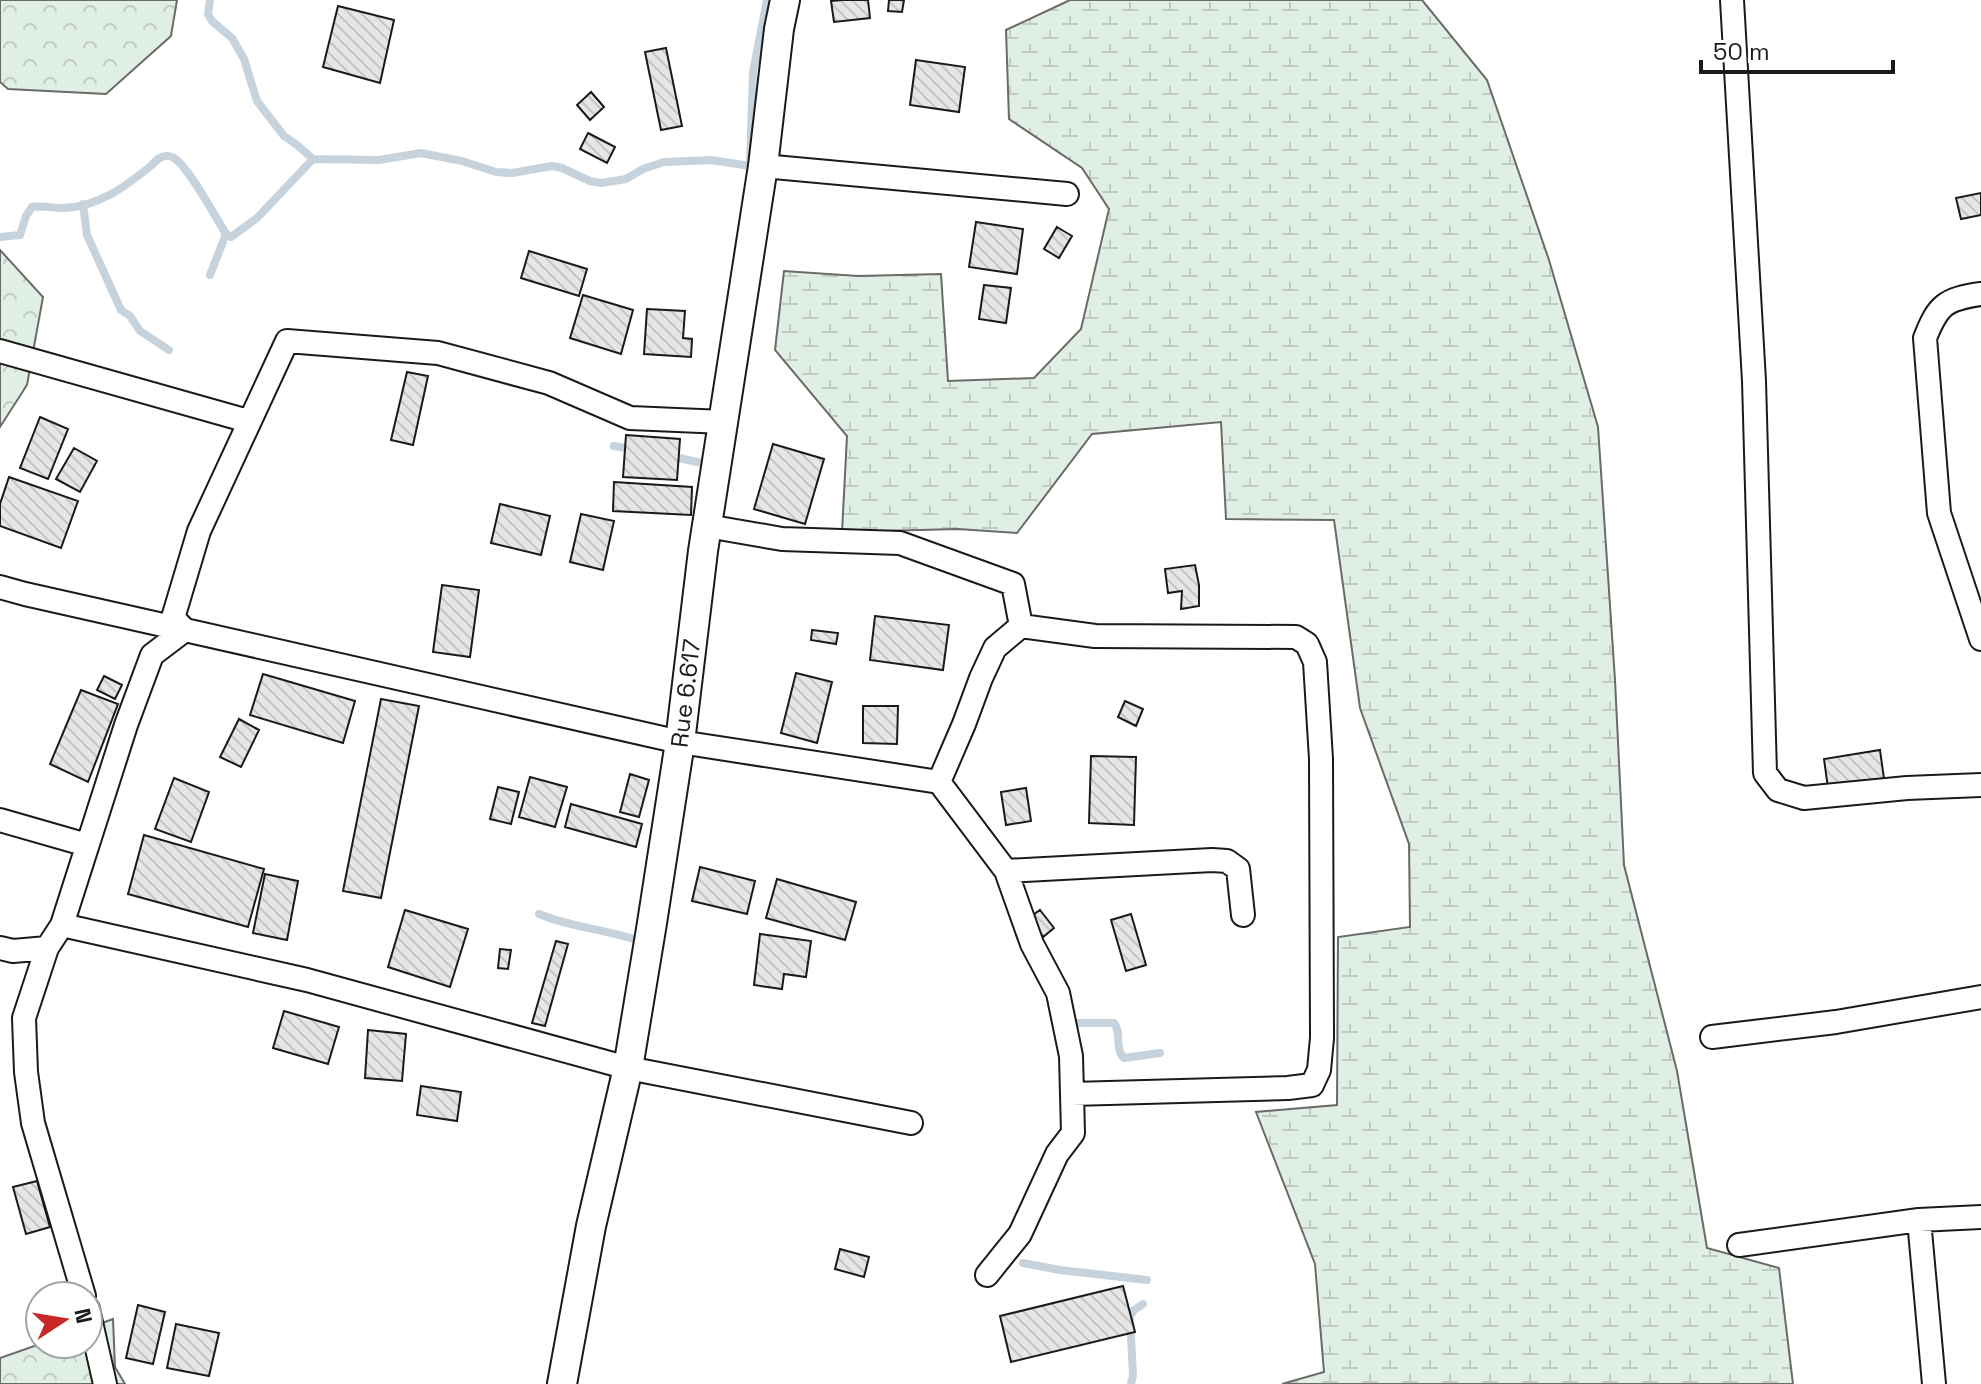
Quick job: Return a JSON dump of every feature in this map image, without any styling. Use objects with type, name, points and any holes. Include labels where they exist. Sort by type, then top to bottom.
[{"type":"street","name":"Rue 6.617","points":[[562,1384],[591,1226],[628,1068],[680,742],[707,526],[763,166],[785,0]]},
{"type":"street","points":[[1732,0],[1754,381],[1765,773],[1778,790],[1804,798],[1907,788],[1981,785]]},
{"type":"street","points":[[763,166],[1067,194]]},
{"type":"street","points":[[1981,294],[1950,302],[1935,314],[1925,338],[1939,513],[1981,639]]},
{"type":"street","points":[[185,630],[173,618],[199,531],[287,341],[438,353],[549,383],[630,418],[724,422]]},
{"type":"street","points":[[0,351],[248,421]]},
{"type":"street","points":[[707,526],[782,539],[900,543],[1013,584],[1021,626]]},
{"type":"street","points":[[0,587],[680,742],[939,782],[1006,871],[1032,944],[1058,993],[1071,1056],[1073,1133],[1057,1154],[1020,1234],[987,1275]]},
{"type":"street","points":[[939,782],[995,648],[1021,626],[1095,636],[1296,637],[1307,644],[1315,662],[1321,759],[1322,1038],[1319,1070],[1312,1085],[1072,1094]]},
{"type":"street","points":[[79,1280],[33,1123],[26,1072],[24,1018],[47,948],[62,925],[126,725],[152,655],[185,630]]},
{"type":"street","points":[[0,820],[87,845]]},
{"type":"street","points":[[1006,871],[1227,861],[1238,869],[1243,915]]},
{"type":"street","points":[[62,925],[307,980],[628,1068],[911,1123]]},
{"type":"street","points":[[0,948],[13,951],[47,948]]},
{"type":"street","points":[[1712,1037],[1836,1022],[1981,997]]},
{"type":"street","points":[[1739,1245],[1919,1220],[1981,1217]]},
{"type":"street","points":[[1919,1220],[1934,1384]]},
{"type":"street","points":[[100,1360],[105,1384]]},
{"type":"green space","points":[[0,0],[177,0],[171,36],[106,94],[8,89],[0,82]]},
{"type":"green space","points":[[1070,0],[1422,0],[1487,80],[1549,260],[1598,427],[1624,865],[1677,1071],[1707,1248],[1779,1268],[1793,1384],[1282,1384],[1324,1372],[1315,1264],[1256,1112],[1337,1105],[1338,937],[1410,927],[1409,844],[1360,708],[1334,520],[1226,519],[1221,422],[1092,434],[1017,533],[958,529],[842,532],[847,436],[775,350],[784,271],[858,276],[941,274],[948,381],[1034,378],[1081,329],[1109,209],[1082,168],[1009,119],[1006,30]]},
{"type":"green space","points":[[0,250],[43,297],[27,385],[0,427]]},
{"type":"green space","points":[[113,1319],[115,1367],[125,1384],[0,1384],[0,1358],[24,1350],[24,1360],[104,1360],[104,1322]]},
{"type":"building","points":[[868,0],[870,18],[834,22],[831,1]]},
{"type":"building","points":[[889,0],[904,0],[902,12],[888,11]]},
{"type":"building","points":[[338,6],[394,20],[380,83],[323,67]]},
{"type":"building","points":[[666,48],[682,126],[661,130],[645,52]]},
{"type":"building","points":[[916,60],[965,67],[959,112],[910,105]]},
{"type":"building","points":[[591,92],[604,107],[590,120],[577,105]]},
{"type":"building","points":[[588,133],[615,147],[607,163],[580,149]]},
{"type":"building","points":[[1981,193],[1981,215],[1961,219],[1956,198]]},
{"type":"building","points":[[976,222],[1023,229],[1017,274],[969,267]]},
{"type":"building","points":[[1057,227],[1072,236],[1059,258],[1044,249]]},
{"type":"building","points":[[529,251],[587,269],[579,296],[521,278]]},
{"type":"building","points":[[984,285],[1011,288],[1006,323],[979,319]]},
{"type":"building","points":[[583,295],[633,310],[621,354],[570,338]]},
{"type":"building","points":[[647,309],[685,311],[683,338],[692,339],[691,357],[644,354]]},
{"type":"building","points":[[407,372],[428,376],[413,445],[391,440]]},
{"type":"building","points":[[40,417],[68,429],[48,479],[20,468]]},
{"type":"building","points":[[626,435],[680,439],[677,480],[623,477]]},
{"type":"building","points":[[773,444],[824,459],[805,524],[754,509]]},
{"type":"building","points":[[74,448],[97,461],[80,492],[56,479]]},
{"type":"building","points":[[9,477],[78,501],[61,548],[0,526],[0,504]]},
{"type":"building","points":[[614,482],[692,487],[691,515],[613,511]]},
{"type":"building","points":[[500,504],[550,516],[541,555],[491,543]]},
{"type":"building","points":[[581,514],[614,521],[603,570],[570,562]]},
{"type":"building","points":[[1195,565],[1199,606],[1181,609],[1182,591],[1168,593],[1165,569]]},
{"type":"building","points":[[442,585],[479,590],[470,657],[433,652]]},
{"type":"building","points":[[875,616],[949,625],[943,670],[870,660]]},
{"type":"building","points":[[812,630],[838,633],[836,644],[811,640]]},
{"type":"building","points":[[796,673],[832,682],[817,743],[781,733]]},
{"type":"building","points":[[263,674],[355,701],[343,743],[250,715]]},
{"type":"building","points":[[104,676],[122,685],[115,699],[97,690]]},
{"type":"building","points":[[81,690],[118,704],[88,782],[50,764]]},
{"type":"building","points":[[381,699],[419,706],[381,898],[343,891]]},
{"type":"building","points":[[1125,701],[1143,709],[1136,726],[1118,717]]},
{"type":"building","points":[[863,706],[898,706],[897,744],[863,743]]},
{"type":"building","points":[[239,719],[259,730],[241,767],[220,757]]},
{"type":"building","points":[[1880,750],[1884,779],[1828,788],[1824,759]]},
{"type":"building","points":[[1091,756],[1136,757],[1134,825],[1089,823]]},
{"type":"building","points":[[630,774],[649,780],[639,817],[620,812]]},
{"type":"building","points":[[530,777],[567,787],[555,827],[519,817]]},
{"type":"building","points":[[174,778],[209,792],[191,842],[155,829]]},
{"type":"building","points":[[498,787],[519,792],[511,824],[490,819]]},
{"type":"building","points":[[1026,788],[1031,821],[1006,825],[1001,792]]},
{"type":"building","points":[[571,804],[642,824],[636,847],[565,827]]},
{"type":"building","points":[[144,835],[264,869],[248,927],[128,894]]},
{"type":"building","points":[[700,867],[755,881],[747,914],[692,901]]},
{"type":"building","points":[[265,874],[298,881],[287,940],[253,933]]},
{"type":"building","points":[[777,879],[856,902],[845,940],[766,918]]},
{"type":"building","points":[[405,910],[468,929],[450,987],[388,967]]},
{"type":"building","points":[[1040,910],[1054,928],[1043,937],[1029,918]]},
{"type":"building","points":[[1131,914],[1146,965],[1126,971],[1111,920]]},
{"type":"building","points":[[760,934],[811,941],[806,977],[784,974],[782,989],[754,985]]},
{"type":"building","points":[[556,941],[568,944],[545,1026],[532,1023]]},
{"type":"building","points":[[500,949],[511,950],[508,969],[498,968]]},
{"type":"building","points":[[284,1011],[339,1027],[328,1064],[273,1048]]},
{"type":"building","points":[[368,1030],[406,1034],[402,1081],[365,1078]]},
{"type":"building","points":[[421,1086],[461,1092],[457,1121],[417,1115]]},
{"type":"building","points":[[37,1181],[50,1227],[26,1234],[13,1187]]},
{"type":"building","points":[[840,1249],[869,1257],[864,1277],[835,1269]]},
{"type":"building","points":[[1123,1286],[1135,1332],[1011,1362],[1000,1316]]},
{"type":"building","points":[[138,1305],[165,1312],[153,1364],[126,1358]]},
{"type":"building","points":[[176,1324],[219,1333],[209,1376],[167,1368]]},
{"type":"waterway","points":[[210,0],[208,14],[232,38],[244,59],[257,101],[284,136],[313,159],[379,160],[421,153],[496,172],[512,173],[552,166],[601,183],[626,179],[664,162],[711,160],[750,166],[753,72],[767,0]]},
{"type":"waterway","points":[[0,237],[20,235],[32,207],[63,208],[88,204],[111,194],[165,156],[174,158],[187,171],[226,234]]},
{"type":"waterway","points":[[226,234],[231,237],[257,218],[313,159]]},
{"type":"waterway","points":[[83,204],[87,235],[121,310],[130,316],[140,331],[169,350]]},
{"type":"waterway","points":[[210,275],[226,234]]},
{"type":"waterway","points":[[614,446],[633,449]]},
{"type":"waterway","points":[[670,456],[711,465]]},
{"type":"waterway","points":[[539,914],[642,942]]},
{"type":"waterway","points":[[1066,1023],[1114,1023],[1118,1031],[1119,1050],[1124,1058],[1160,1053]]},
{"type":"waterway","points":[[1023,1263],[1147,1280]]},
{"type":"waterway","points":[[1131,1384],[1130,1316],[1143,1304]]}]
